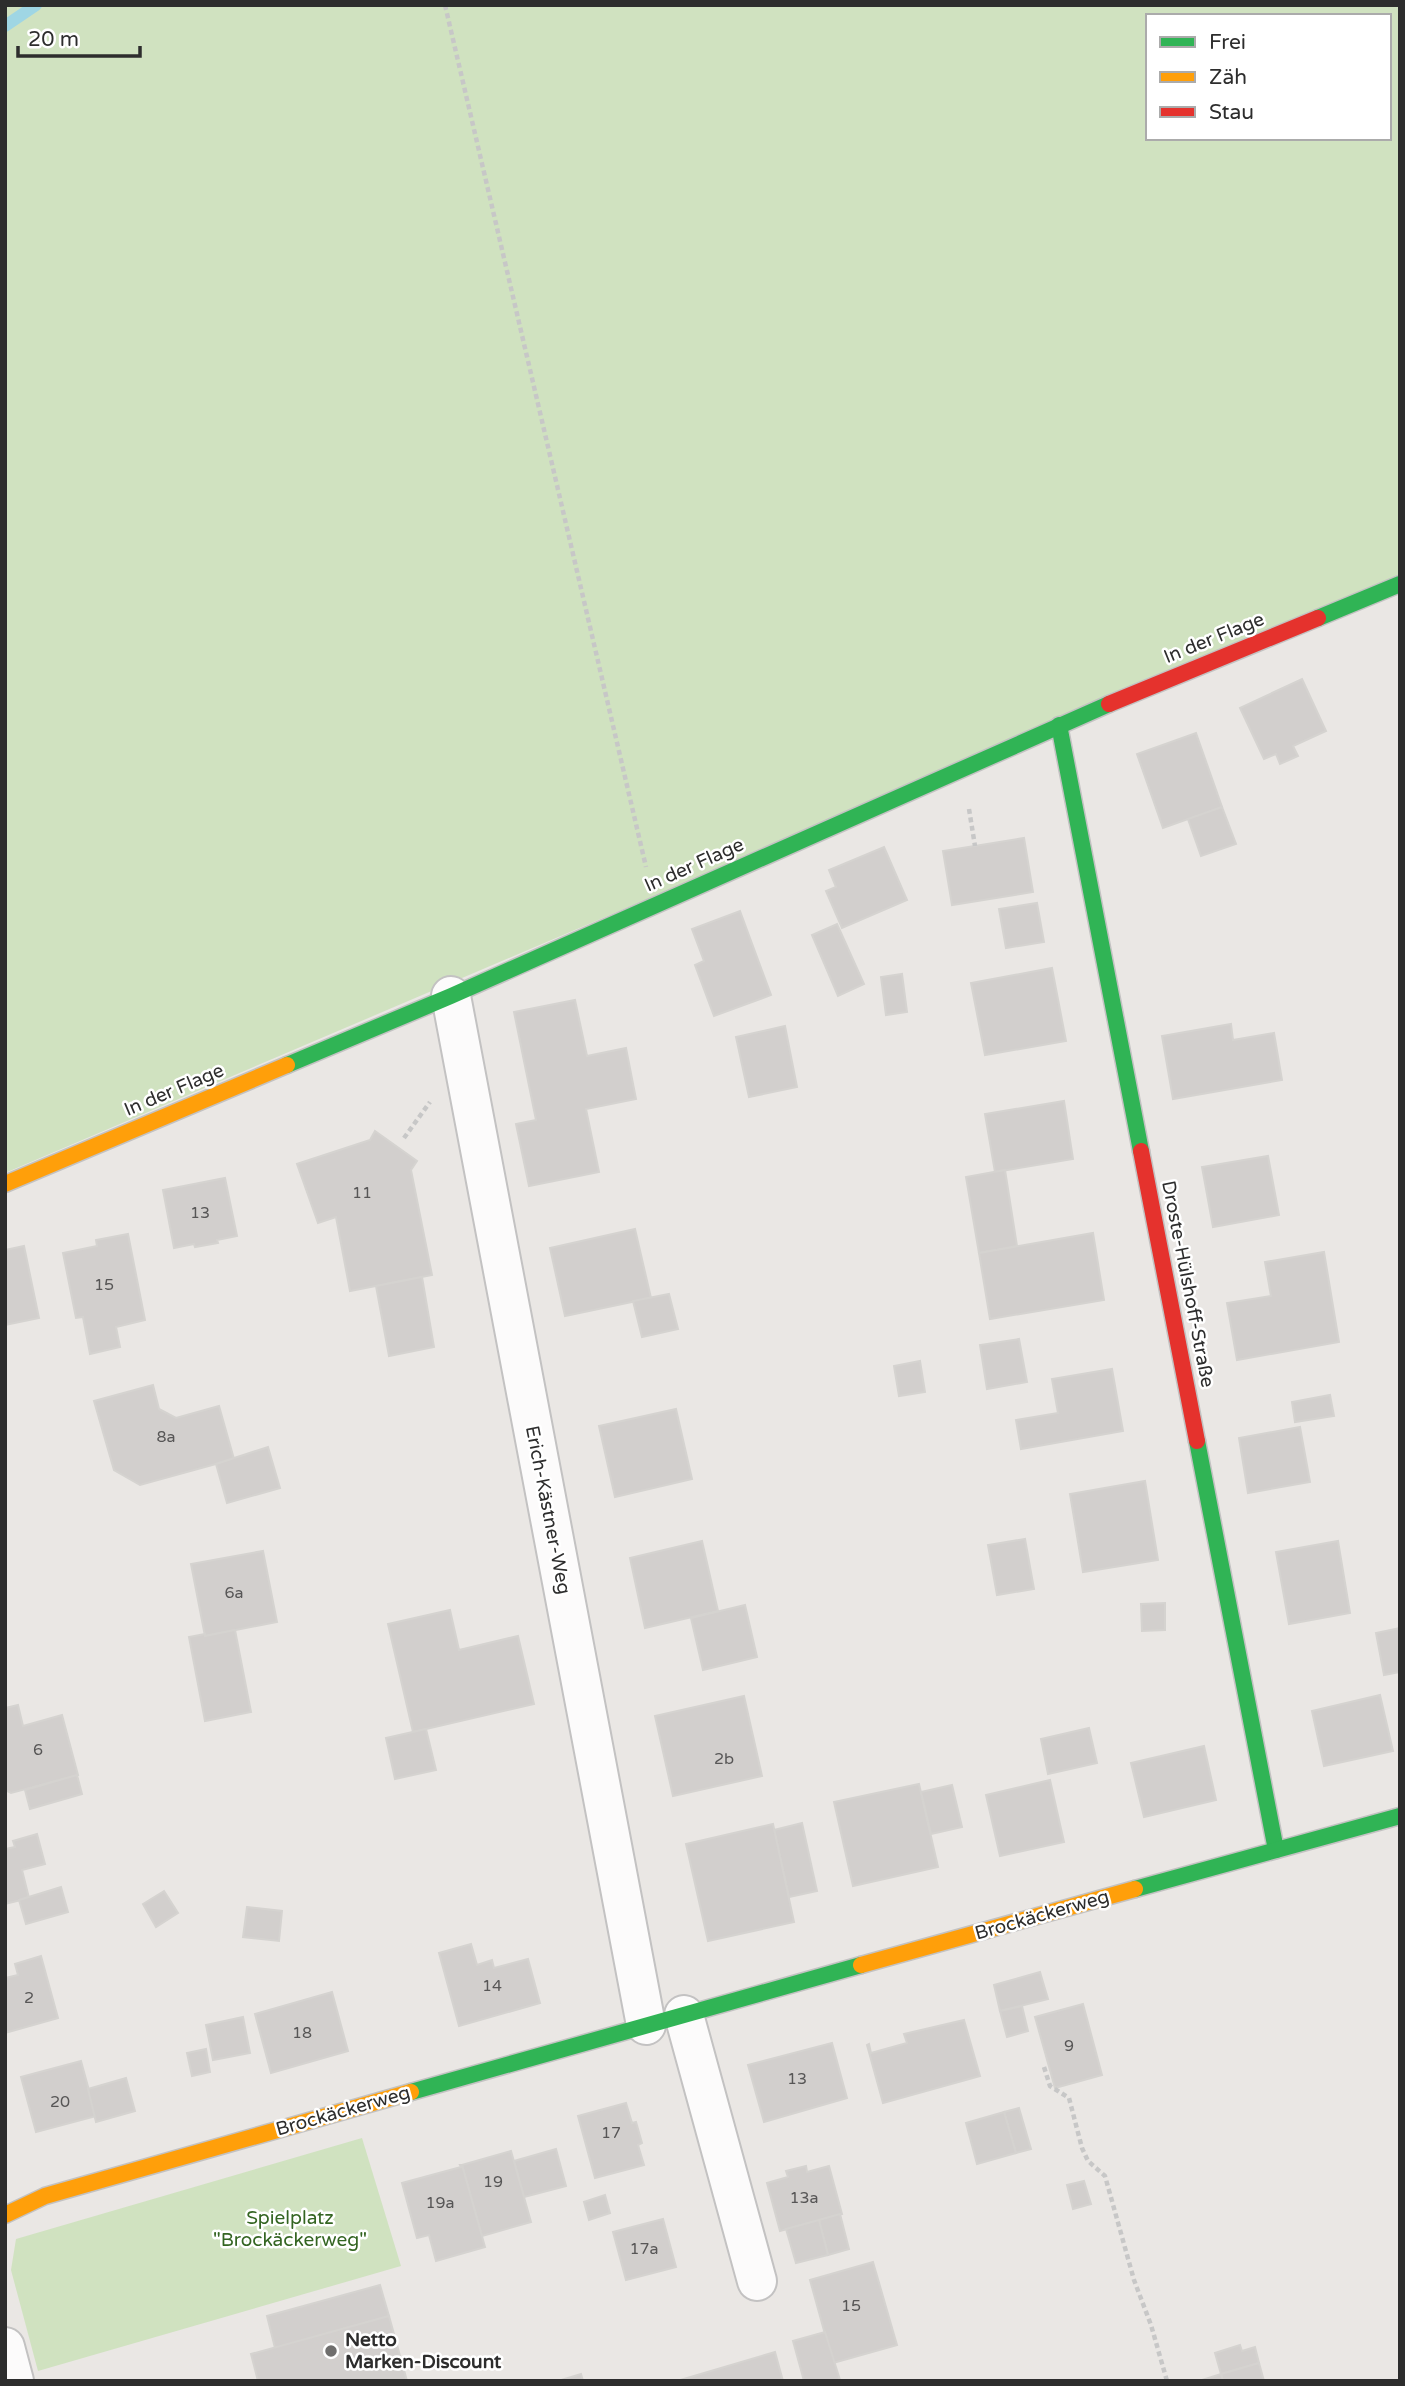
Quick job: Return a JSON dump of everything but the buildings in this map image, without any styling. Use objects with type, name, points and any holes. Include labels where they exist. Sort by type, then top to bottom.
[{"type":"street","name":"In der Flage","points":[[5,1184],[451,996],[1059,725],[1400,584]]},
{"type":"street","name":"Droste-Hülshoff-Straße","points":[[1059,725],[1276,1850]]},
{"type":"street","name":"Erich-Kästner-Weg","points":[[451,996],[646,2025]]},
{"type":"street","name":"Brockäckerweg","points":[[5,2215],[45,2196],[646,2025],[1400,1816]]},
{"type":"street","points":[[684,2015],[757,2281]]},
{"type":"street","points":[[5,2347],[14,2381]]},
{"type":"path","points":[[445,5],[655,905]]},
{"type":"path","points":[[1044,2067],[1050,2086],[1069,2098],[1088,2161],[1105,2176],[1134,2280],[1151,2325],[1167,2381]]},
{"type":"green space","points":[[5,5],[1400,5],[1400,578],[5,1173]]},
{"type":"green space","name":"Spielplatz \"Brockäckerweg\"","points":[[362,2138],[401,2266],[38,2371],[11,2270],[16,2239]]},
{"type":"waterway","points":[[5,26],[36,5]]},
{"type":"traffic: fast","points":[[1318,618],[1400,584]]},
{"type":"traffic: fast","points":[[287,1065],[451,996],[1109,704]]},
{"type":"traffic: fast","points":[[1059,725],[1141,1151]]},
{"type":"traffic: fast","points":[[1197,1441],[1276,1850]]},
{"type":"traffic: fast","points":[[1135,1889],[1400,1816]]},
{"type":"traffic: fast","points":[[411,2092],[861,1965]]},
{"type":"traffic: slow","points":[[5,1184],[287,1065]]},
{"type":"traffic: slow","points":[[861,1965],[1135,1889]]},
{"type":"traffic: slow","points":[[5,2215],[45,2196],[411,2092]]},
{"type":"traffic: jam","points":[[1109,704],[1318,618]]},
{"type":"traffic: jam","points":[[1141,1151],[1197,1441]]},
{"type":"place","name":"Netto Marken-Discount","points":[[331,2351]]}]
